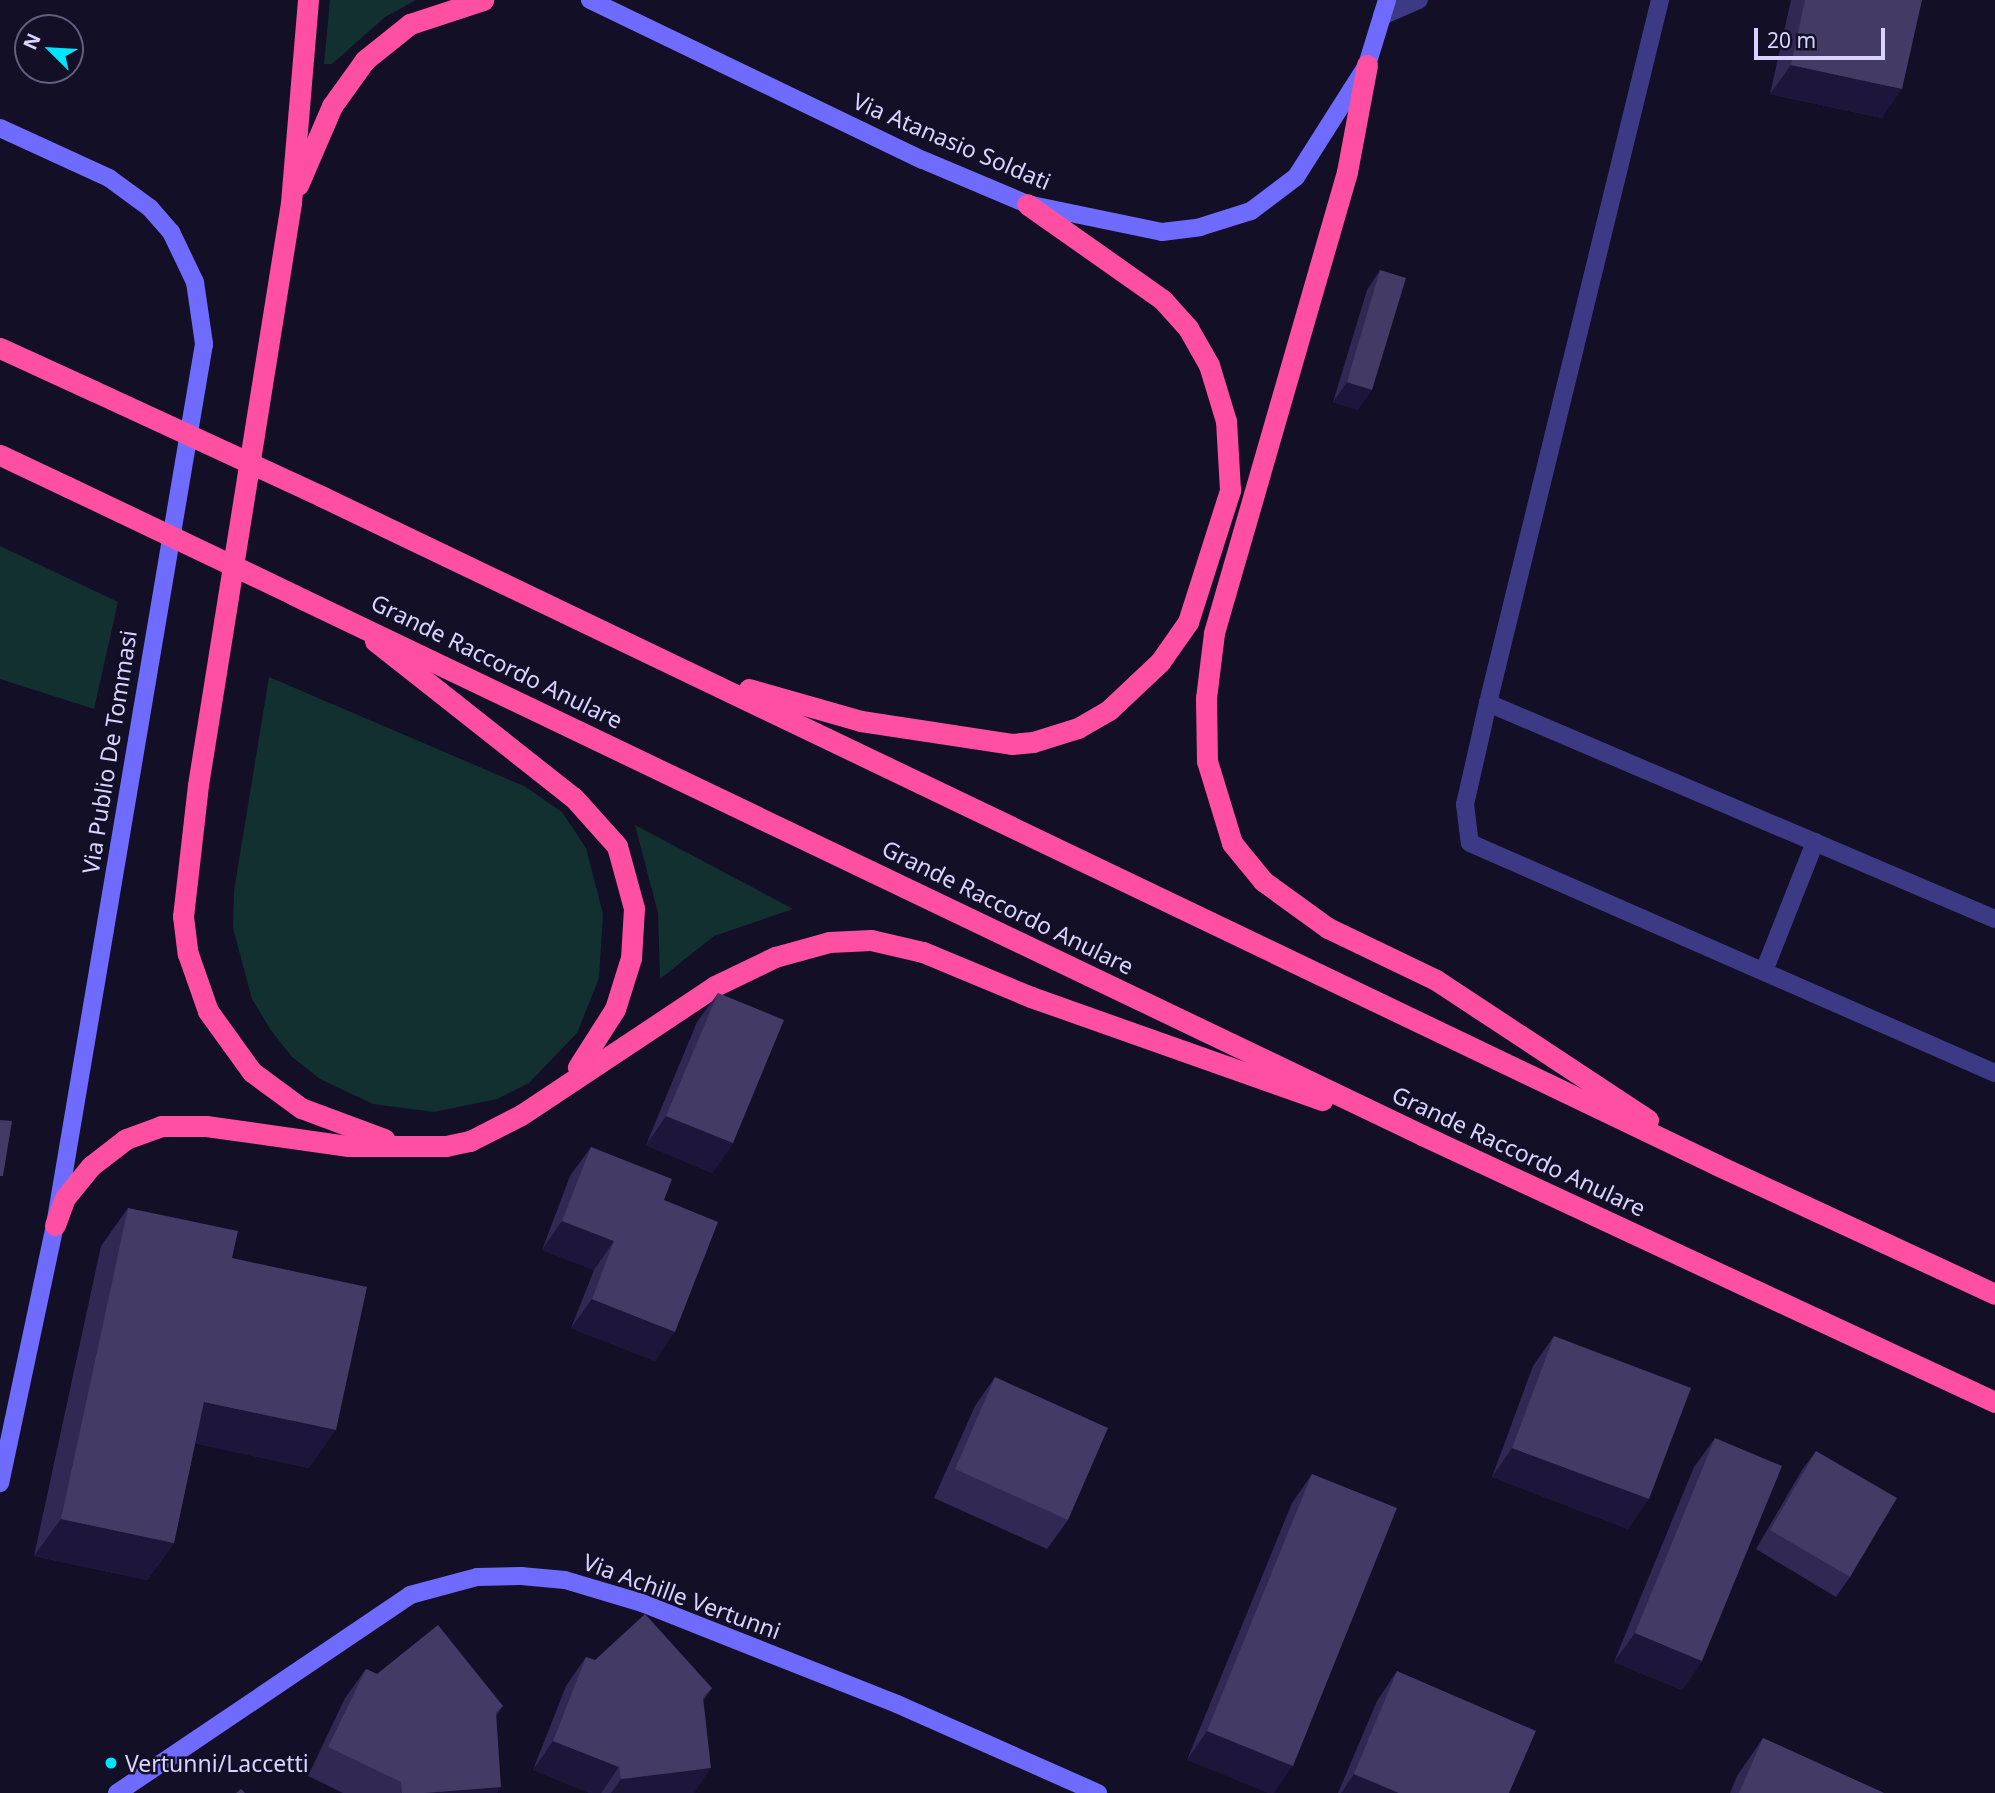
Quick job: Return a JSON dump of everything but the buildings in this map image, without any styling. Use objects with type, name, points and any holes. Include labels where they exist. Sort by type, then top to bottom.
[{"type":"highway","points":[[308,0],[291,203],[198,785],[185,884],[188,954],[208,1010],[252,1072],[319,1117],[413,1146]]},
{"type":"highway","points":[[291,203],[332,106],[365,60],[410,24],[483,0]]},
{"type":"highway","points":[[1367,65],[1347,172],[1214,634],[1206,698],[1207,748],[1219,803],[1232,843],[1263,881],[1328,928],[1436,980],[1717,1165]]},
{"type":"highway","points":[[608,634],[766,696],[861,721],[1011,744],[1078,728],[1137,687],[1178,638],[1207,571],[1230,490],[1226,421],[1200,346],[1163,300],[1027,204]]},
{"type":"highway","points":[[0,348],[323,497],[1717,1165],[1995,1294]]},
{"type":"highway","name":"Grande Raccordo Anulare","points":[[0,455],[1422,1135],[1995,1402]]},
{"type":"highway","points":[[343,617],[574,798],[617,846],[634,908],[631,958],[615,1009],[565,1082]]},
{"type":"highway","points":[[55,1225],[65,1198],[90,1166],[126,1139],[161,1126],[206,1126],[349,1146],[413,1146],[470,1141],[521,1115],[565,1082],[745,970],[806,947],[871,940],[923,953],[1031,998],[1422,1135]]},
{"type":"street","name":"Via Atanasio Soldati","points":[[590,0],[923,160],[1027,204],[1162,232],[1231,219],[1267,201],[1296,177],[1367,65],[1385,8]]},
{"type":"street","points":[[1385,8],[1419,0]]},
{"type":"street","points":[[1660,0],[1465,804],[1470,843],[1995,1073]]},
{"type":"street","name":"Via Publio De Tommasi","points":[[0,128],[109,178],[150,208],[171,232],[195,282],[204,344],[55,1225],[0,1483]]},
{"type":"street","points":[[1488,703],[1995,919]]},
{"type":"street","points":[[1764,971],[1815,842]]},
{"type":"street","name":"Via Achille Vertunni","points":[[117,1793],[410,1595],[477,1577],[510,1576],[565,1580],[642,1603],[897,1704],[1098,1793]]},
{"type":"green space","points":[[330,0],[416,0],[385,17],[332,64],[324,64]]},
{"type":"green space","points":[[0,546],[118,602],[94,709],[0,679]]},
{"type":"green space","points":[[269,677],[524,786],[562,812],[586,848],[603,914],[599,978],[577,1033],[529,1083],[497,1099],[434,1112],[373,1104],[320,1079],[292,1057],[270,1029],[252,999],[233,928],[234,891]]},
{"type":"green space","points":[[635,825],[793,909],[714,936],[660,979],[658,913]]},
{"type":"place","name":"Vertunni/Laccetti","points":[[111,1763]]}]
